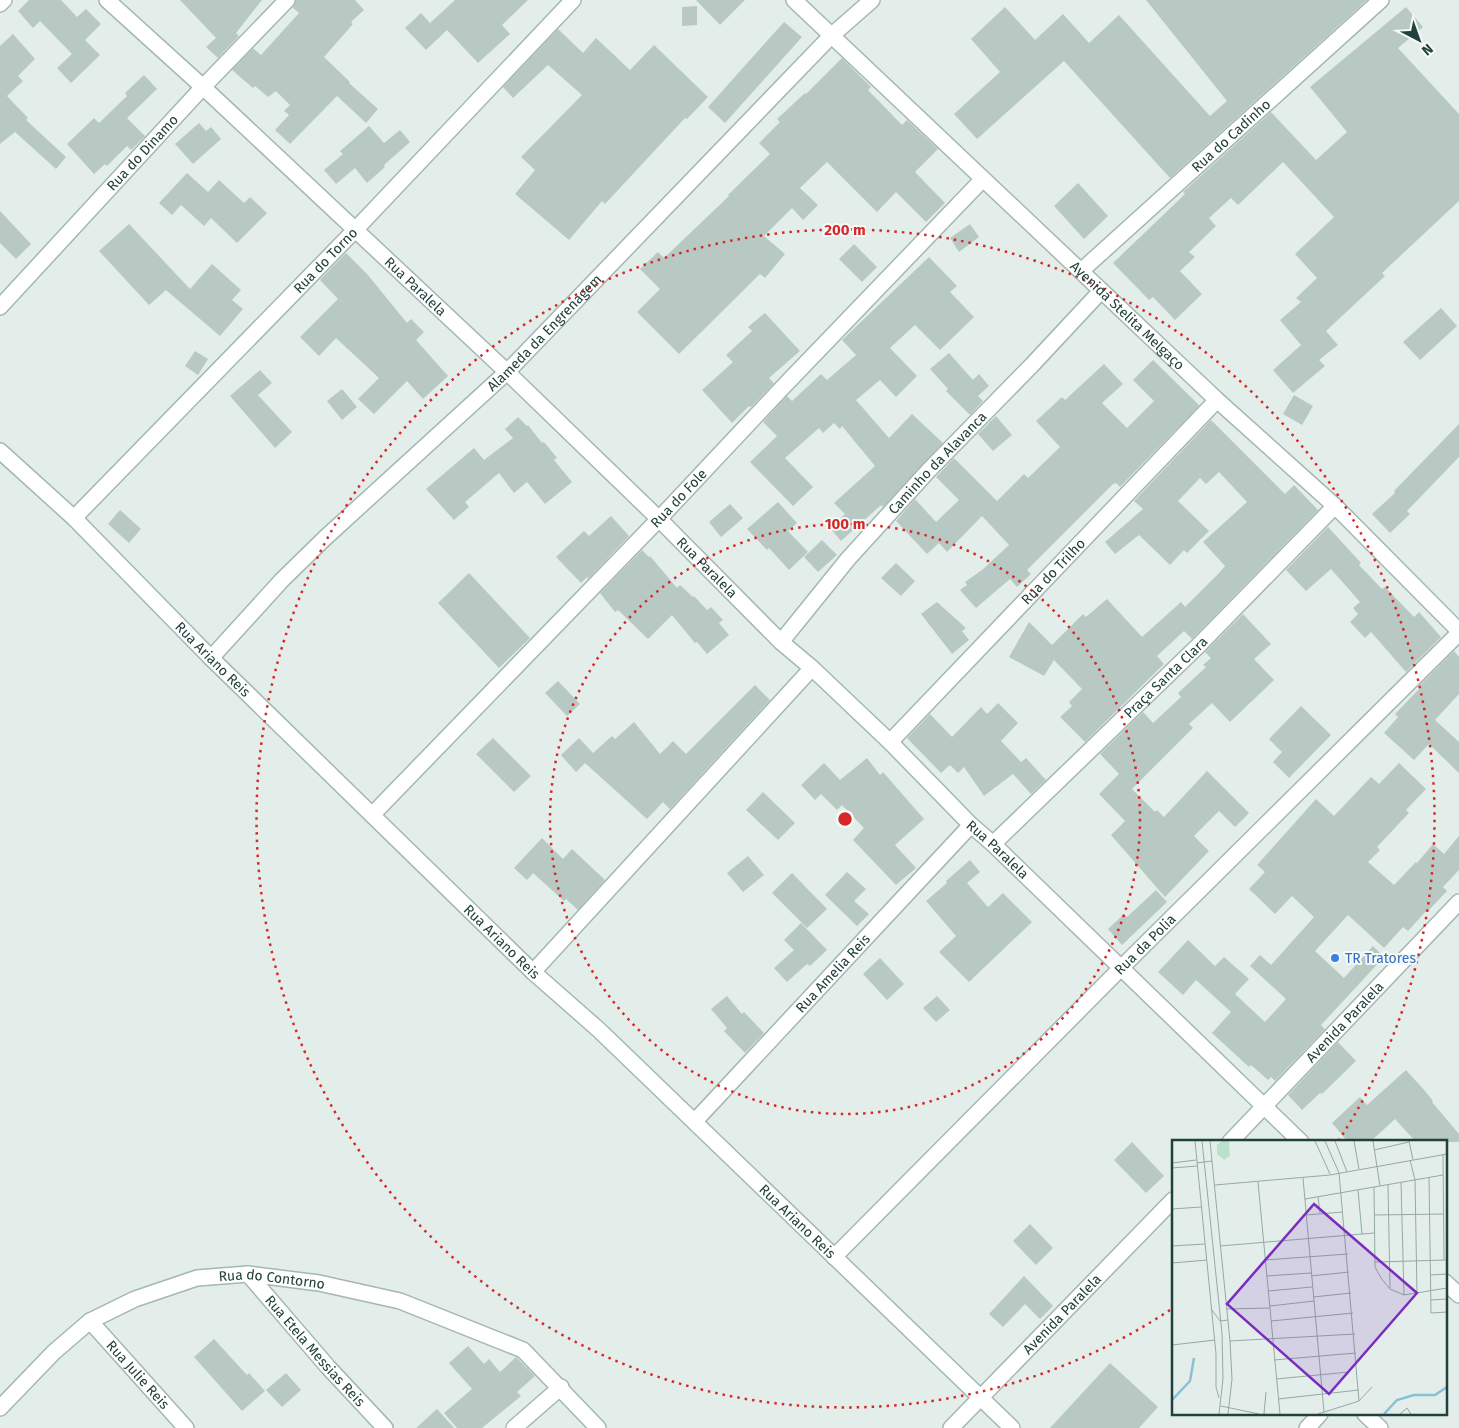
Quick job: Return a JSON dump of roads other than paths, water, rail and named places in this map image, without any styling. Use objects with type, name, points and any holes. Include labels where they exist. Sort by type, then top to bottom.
[{"type":"street","points":[[0,4],[4,0]]},
{"type":"street","name":"Rua Paralela","points":[[108,0],[508,372],[782,642],[890,742],[971,825],[993,844],[1299,1140]]},
{"type":"street","name":"Rua do Dinamo","points":[[0,307],[203,87],[287,0]]},
{"type":"street","name":"Rua do Torno","points":[[74,518],[356,229],[573,0]]},
{"type":"street","name":"Avenida Stelita Melgaço","points":[[794,0],[1101,292],[1335,506],[1459,632]]},
{"type":"street","name":"Alameda da Engrenagem","points":[[211,658],[282,580],[318,545],[508,372],[831,36],[872,0]]},
{"type":"street","name":"Rua do Cadinho","points":[[1081,271],[1381,0]]},
{"type":"street","name":"Rua do Fole","points":[[372,815],[659,519],[983,179]]},
{"type":"street","name":"Caminho da Alavanca","points":[[782,642],[848,559],[1101,292]]},
{"type":"street","name":"Rua do Trilho","points":[[890,742],[1217,400]]},
{"type":"street","name":"Rua Ariano Reis","points":[[0,450],[74,518],[211,658],[533,972],[599,1030],[695,1121],[1012,1428]]},
{"type":"street","name":"Praça Santa Clara","points":[[993,844],[1199,645],[1335,506]]},
{"type":"street","name":"Rua da Polia","points":[[834,1257],[1459,632]]},
{"type":"street","points":[[533,972],[812,668]]},
{"type":"street","name":"Rua Amelia Reis","points":[[695,1121],[971,825]]},
{"type":"street","name":"Avenida Paralela","points":[[1232,1140],[1459,902]]},
{"type":"street","name":"Avenida Paralela","points":[[951,1428],[1172,1201]]},
{"type":"street","name":"Rua do Contorno","points":[[0,1408],[54,1352],[90,1321],[135,1299],[197,1278],[248,1274],[318,1283],[400,1301],[523,1350],[561,1387],[598,1428]]},
{"type":"street","name":"Rua Etela Messias Reis","points":[[248,1274],[328,1367],[385,1428]]},
{"type":"street","points":[[1446,1284],[1459,1295]]},
{"type":"street","name":"Rua Julie Reis","points":[[90,1321],[186,1428]]},
{"type":"street","points":[[514,1428],[561,1387]]},
{"type":"street","points":[[1307,1428],[1318,1416]]},
{"type":"street","points":[[1367,1416],[1380,1428]]},
{"type":"place","name":"TR Tratores","points":[[1335,958]]}]
